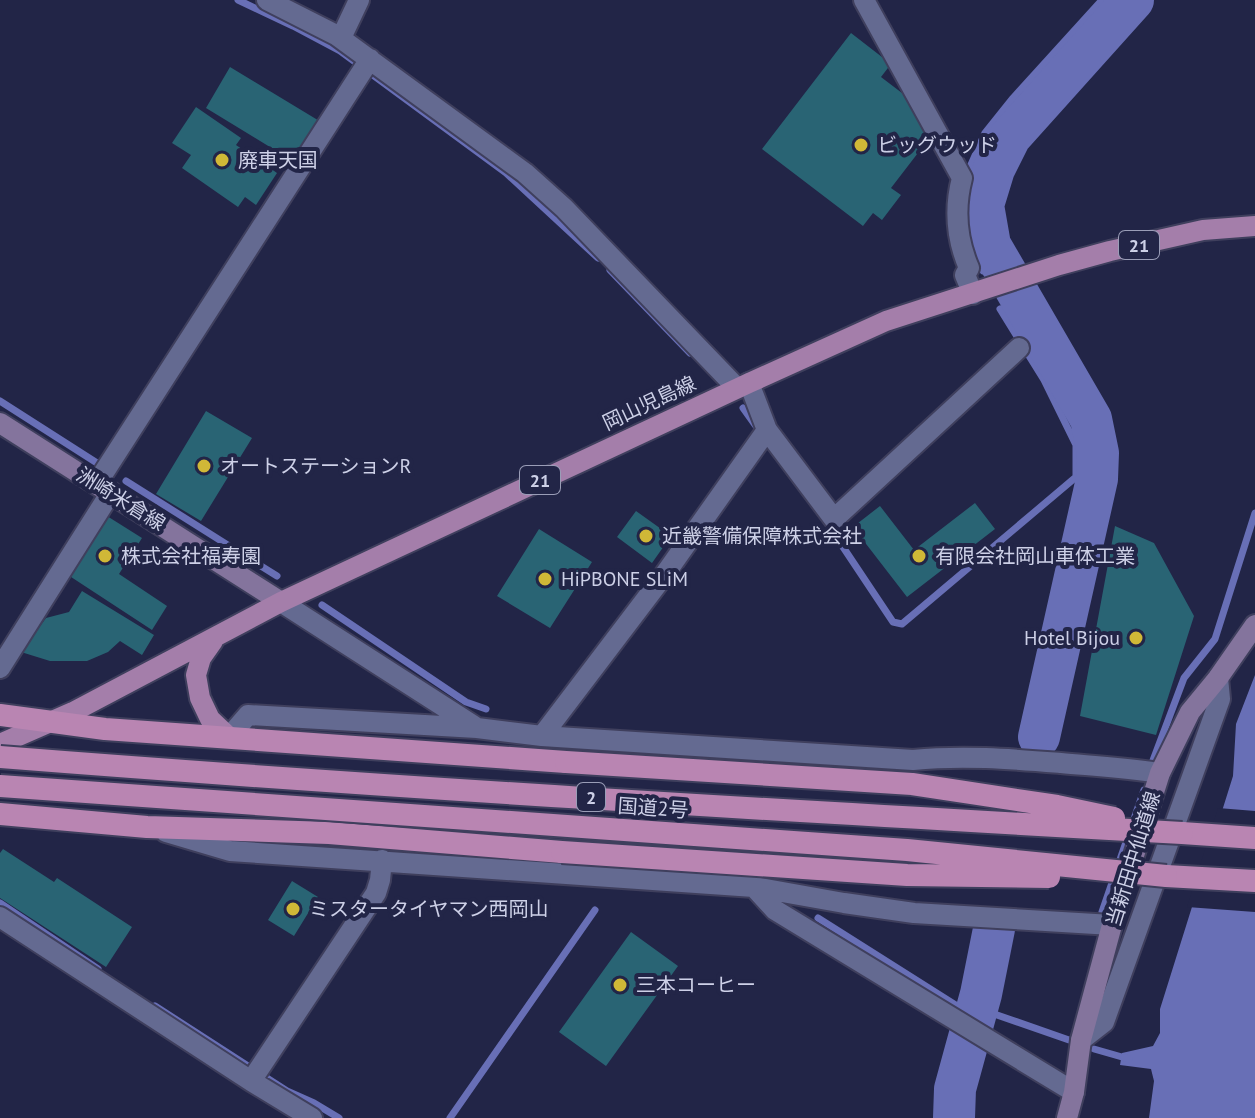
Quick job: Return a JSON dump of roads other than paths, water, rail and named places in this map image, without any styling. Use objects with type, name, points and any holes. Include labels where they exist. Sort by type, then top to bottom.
[{"type":"highway","points":[[4,717],[105,729],[912,784],[1057,806],[1182,833]]},
{"type":"highway","name":"国道2号","points":[[0,757],[249,776],[1255,838]]},
{"type":"highway","name":"国道2号","points":[[0,786],[907,850],[1166,876],[1255,881]]},
{"type":"highway","points":[[0,798],[45,819]]},
{"type":"highway","points":[[0,817],[147,827],[329,833],[907,875],[1166,876]]},
{"type":"main road","name":"岡山児島線","points":[[0,744],[53,722],[281,602],[886,321],[1071,262],[1203,230],[1255,226]]},
{"type":"main road","name":"洲崎米倉線","points":[[0,423],[281,602]]},
{"type":"main road","name":"当新田中仙道線","points":[[1067,1118],[1081,1040],[1112,925],[1160,773],[1190,712],[1255,625]]},
{"type":"main road","points":[[216,638],[201,658],[196,675],[200,698],[210,719],[229,737]]},
{"type":"main road","name":"岡山児島線","points":[[4,717],[92,702]]},
{"type":"street","points":[[267,0],[341,38],[366,66],[525,173],[554,199],[743,385],[764,435],[834,519],[1019,348]]},
{"type":"street","points":[[341,38],[359,0]]},
{"type":"street","points":[[864,0],[962,178],[957,198],[957,220],[960,247],[969,268],[965,275],[973,294]]},
{"type":"street","points":[[0,668],[104,488],[366,66]]},
{"type":"street","points":[[542,736],[665,574],[764,435]]},
{"type":"street","points":[[281,602],[477,728]]},
{"type":"street","points":[[1081,1040],[1104,1022],[1220,699],[1218,678]]},
{"type":"street","points":[[229,737],[248,715],[477,728],[542,736],[913,760],[950,756],[1003,758],[1160,773]]},
{"type":"street","points":[[147,827],[230,851],[754,887],[914,913],[1112,925]]},
{"type":"street","points":[[256,1074],[376,893],[382,860]]},
{"type":"street","points":[[754,887],[775,910],[1074,1092]]},
{"type":"street","points":[[0,917],[256,1074],[312,1118]]},
{"type":"water","points":[[1255,675],[1255,1118],[1149,1118],[1154,1081],[1151,1069],[1120,1065],[1122,1053],[1153,1046],[1160,1033],[1160,1009],[1233,776],[1236,724]]},
{"type":"waterway","points":[[238,0],[340,51],[506,173],[598,258]]},
{"type":"waterway","points":[[968,180],[970,167],[985,133],[1102,0]]},
{"type":"waterway","points":[[1039,737],[1097,479],[1098,453],[1091,419],[990,245],[983,205],[994,169],[1010,137],[1133,0]]},
{"type":"waterway","points":[[967,232],[983,271]]},
{"type":"waterway","points":[[610,270],[690,353]]},
{"type":"waterway","points":[[827,523],[893,622],[902,624],[1076,477],[1076,445],[1044,380],[1000,309]]},
{"type":"waterway","points":[[0,401],[97,463]]},
{"type":"waterway","points":[[743,408],[758,429]]},
{"type":"waterway","points":[[126,481],[277,576]]},
{"type":"waterway","points":[[1152,763],[1184,678],[1215,639],[1255,513]]},
{"type":"waterway","points":[[322,605],[466,702],[486,709]]},
{"type":"waterway","points":[[1102,912],[1144,790]]},
{"type":"waterway","points":[[0,903],[98,969]]},
{"type":"waterway","points":[[450,1118],[595,910]]},
{"type":"waterway","points":[[818,918],[975,1015]]},
{"type":"waterway","points":[[954,1118],[955,1089],[981,994],[994,929]]},
{"type":"waterway","points":[[155,1006],[287,1091],[339,1118]]},
{"type":"waterway","points":[[977,1008],[1069,1040]]},
{"type":"waterway","points":[[1094,1049],[1129,1059]]},
{"type":"place","name":"ビッグウッド","points":[[861,145]]},
{"type":"place","name":"廃車天国","points":[[222,160]]},
{"type":"place","name":"オートステーションR","points":[[204,466]]},
{"type":"place","name":"近畿警備保障株式会社","points":[[646,536]]},
{"type":"place","name":"株式会社福寿園","points":[[105,556]]},
{"type":"place","name":"有限会社岡山車体工業","points":[[919,556]]},
{"type":"place","name":"HiPBONE SLiM","points":[[545,579]]},
{"type":"place","name":"Hotel Bijou","points":[[1136,638]]},
{"type":"place","name":"ミスタータイヤマン西岡山","points":[[293,909]]},
{"type":"place","name":"三本コーヒー","points":[[620,985]]}]
